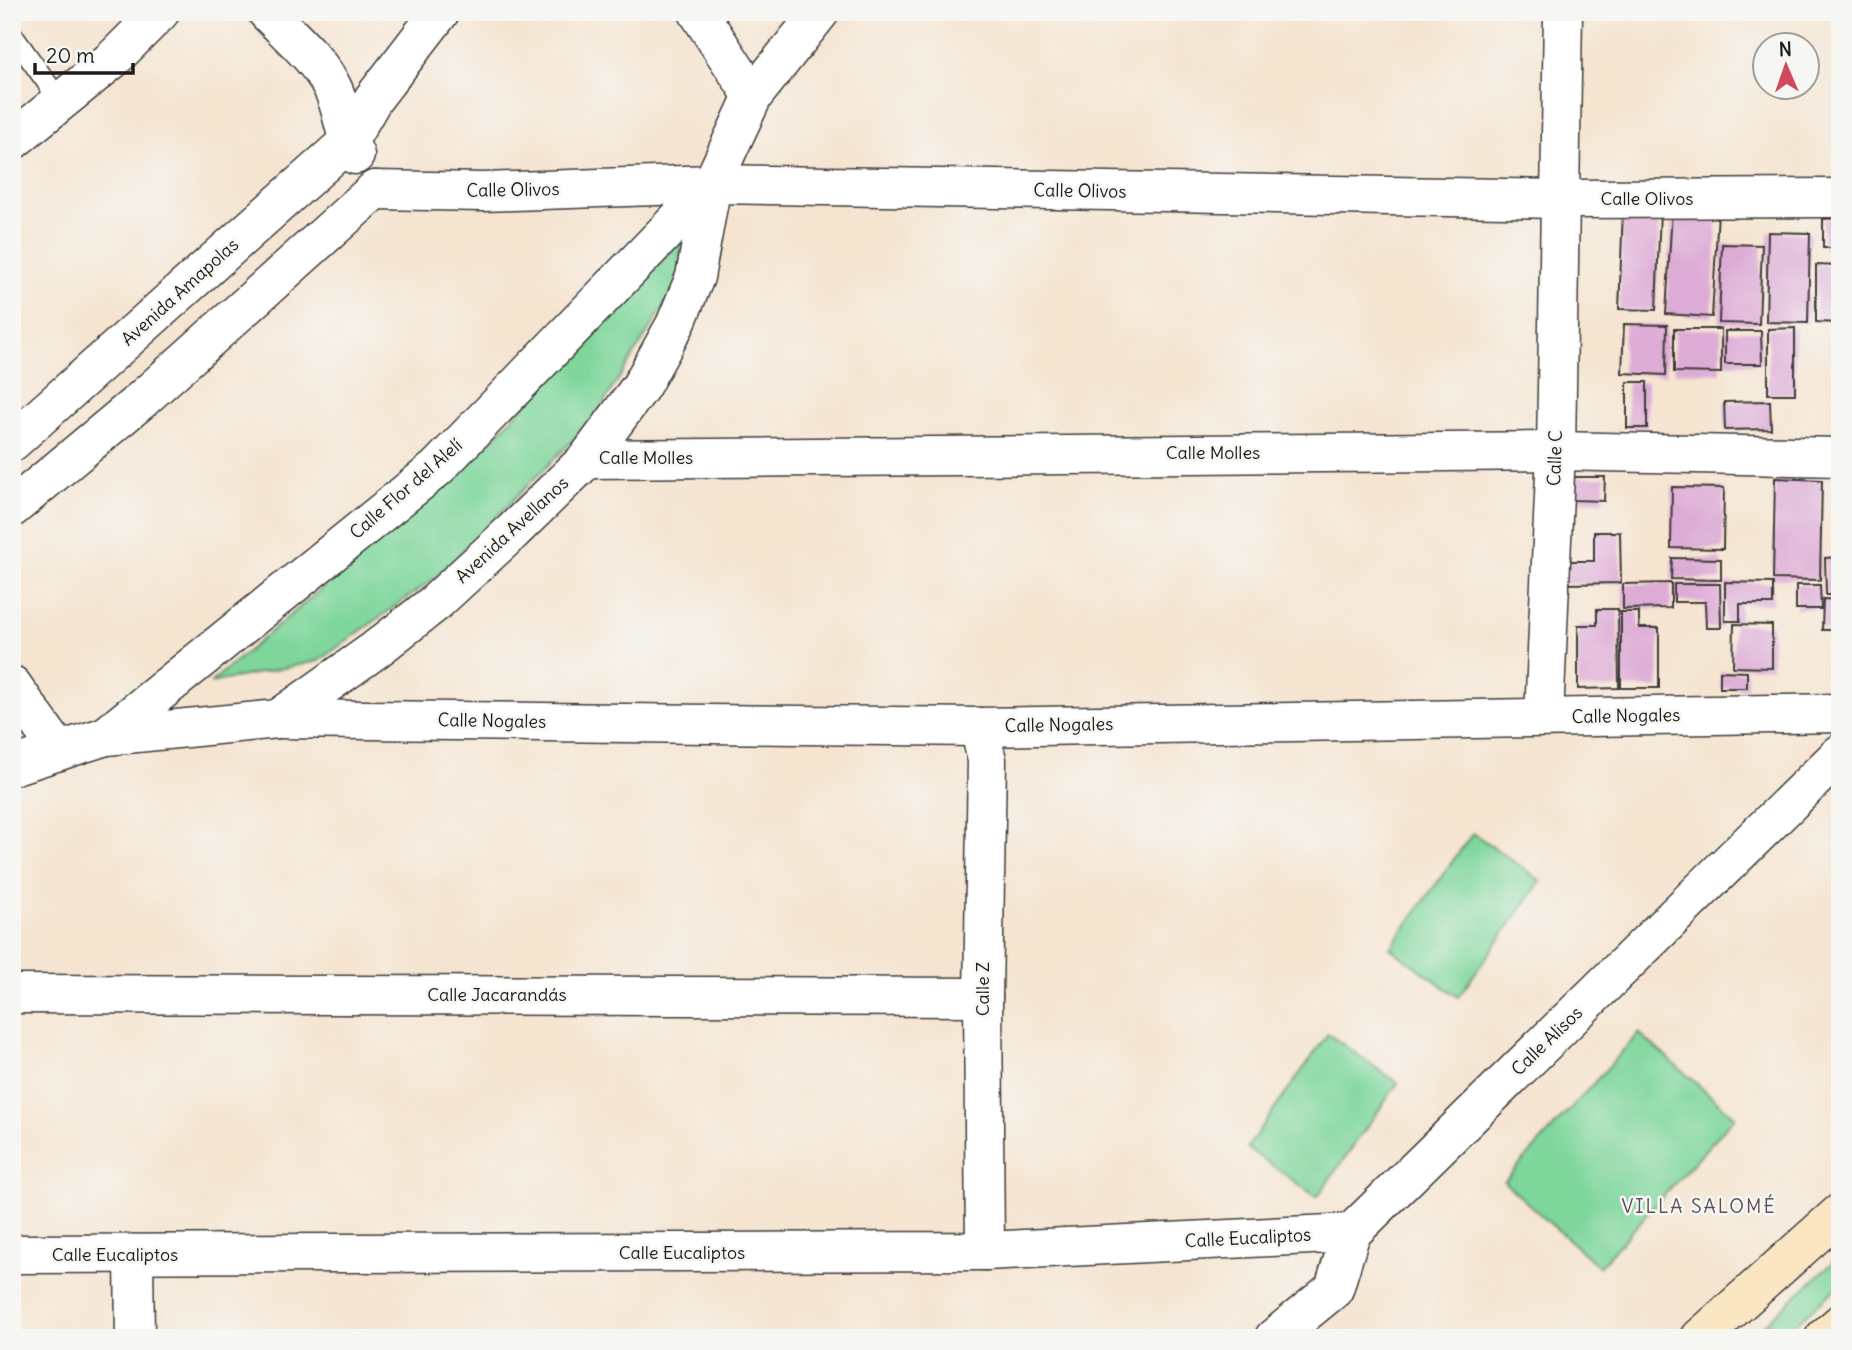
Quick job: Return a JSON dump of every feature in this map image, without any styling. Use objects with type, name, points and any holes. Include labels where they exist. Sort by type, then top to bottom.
[{"type":"main road","points":[[1700,1338],[1840,1213]]},
{"type":"main road","points":[[1824,1338],[1840,1324]]},
{"type":"street","points":[[12,141],[113,59],[160,12]]},
{"type":"street","points":[[12,508],[139,402],[375,190],[348,142],[333,88],[267,12]]},
{"type":"street","name":"Avenida Amapolas","points":[[12,442],[348,142],[373,99],[440,12]]},
{"type":"street","points":[[698,12],[753,96]]},
{"type":"street","name":"Avenida Avellanos","points":[[12,766],[106,736],[278,719],[375,650],[435,603],[587,459],[641,386],[676,326],[695,277],[712,184],[753,96],[820,12]]},
{"type":"street","name":"Calle C","points":[[1544,717],[1556,451],[1563,12]]},
{"type":"street","name":"Calle Olivos","points":[[375,190],[484,192],[712,184],[1561,199],[1840,198]]},
{"type":"street","name":"Calle Flor del Alelí","points":[[106,736],[437,468],[712,184]]},
{"type":"street","name":"Calle Molles","points":[[587,459],[1556,451],[1840,457]]},
{"type":"street","points":[[12,685],[59,751]]},
{"type":"street","name":"Calle Nogales","points":[[278,719],[979,727],[1840,713]]},
{"type":"street","name":"Calle Z","points":[[979,727],[987,760],[983,997],[985,1251]]},
{"type":"street","name":"Calle Alisos","points":[[1274,1338],[1334,1289],[1351,1233],[1840,754]]},
{"type":"street","name":"Calle Jacarandás","points":[[12,994],[983,997]]},
{"type":"street","name":"Calle Eucaliptos","points":[[12,1254],[985,1251],[1351,1233]]},
{"type":"street","points":[[134,1255],[135,1338]]},
{"type":"lane","points":[[12,34],[60,101]]},
{"type":"green space","points":[[683,238],[679,283],[592,421],[435,578],[318,661],[210,683],[467,466]]},
{"type":"green space","points":[[1473,833],[1541,881],[1458,997],[1390,948]]},
{"type":"green space","points":[[1639,1033],[1735,1117],[1599,1267],[1504,1182]]},
{"type":"green space","points":[[1328,1034],[1398,1083],[1317,1197],[1247,1148]]},
{"type":"green space","points":[[1840,1256],[1839,1286],[1779,1338],[1749,1338]]},
{"type":"building","points":[[1623,210],[1660,211],[1656,310],[1619,309]]},
{"type":"building","points":[[1672,210],[1718,212],[1712,317],[1666,314]]},
{"type":"building","points":[[1840,218],[1840,248],[1823,248],[1823,219]]},
{"type":"building","points":[[1768,232],[1810,233],[1808,323],[1766,322]]},
{"type":"building","points":[[1722,244],[1762,245],[1759,324],[1719,323]]},
{"type":"building","points":[[1816,265],[1840,266],[1840,323],[1816,322]]},
{"type":"building","points":[[1624,324],[1667,325],[1666,375],[1622,373]]},
{"type":"building","points":[[1795,328],[1795,394],[1768,394],[1768,329]]},
{"type":"building","points":[[1674,329],[1721,329],[1721,373],[1674,372]]},
{"type":"building","points":[[1725,331],[1761,331],[1762,364],[1725,364]]},
{"type":"building","points":[[1627,382],[1647,382],[1647,428],[1627,428]]},
{"type":"building","points":[[1770,401],[1771,429],[1725,430],[1724,402]]},
{"type":"building","points":[[1573,477],[1605,477],[1604,501],[1573,500]]},
{"type":"building","points":[[1775,478],[1822,480],[1820,580],[1773,579]]},
{"type":"building","points":[[1672,487],[1724,488],[1723,549],[1671,548]]},
{"type":"building","points":[[1594,532],[1620,532],[1621,583],[1566,584],[1566,561],[1594,561]]},
{"type":"building","points":[[1840,557],[1840,595],[1826,595],[1825,558]]},
{"type":"building","points":[[1672,558],[1721,559],[1721,580],[1671,579]]},
{"type":"building","points":[[1725,582],[1773,583],[1773,604],[1740,604],[1740,621],[1725,621]]},
{"type":"building","points":[[1671,583],[1671,608],[1623,609],[1623,584]]},
{"type":"building","points":[[1674,584],[1720,584],[1721,628],[1706,628],[1705,602],[1674,602]]},
{"type":"building","points":[[1796,585],[1820,585],[1821,609],[1796,609]]},
{"type":"building","points":[[1823,599],[1840,600],[1839,630],[1822,630]]},
{"type":"building","points":[[1597,609],[1618,609],[1619,688],[1578,689],[1578,625],[1597,625]]},
{"type":"building","points":[[1621,612],[1639,612],[1639,628],[1659,628],[1659,688],[1621,688]]},
{"type":"building","points":[[1734,624],[1772,625],[1772,668],[1733,667]]},
{"type":"building","points":[[1720,671],[1747,672],[1747,688],[1720,688]]},
{"type":"district","name":"VILLA SALOMÉ","points":[[1699,1206]]}]
